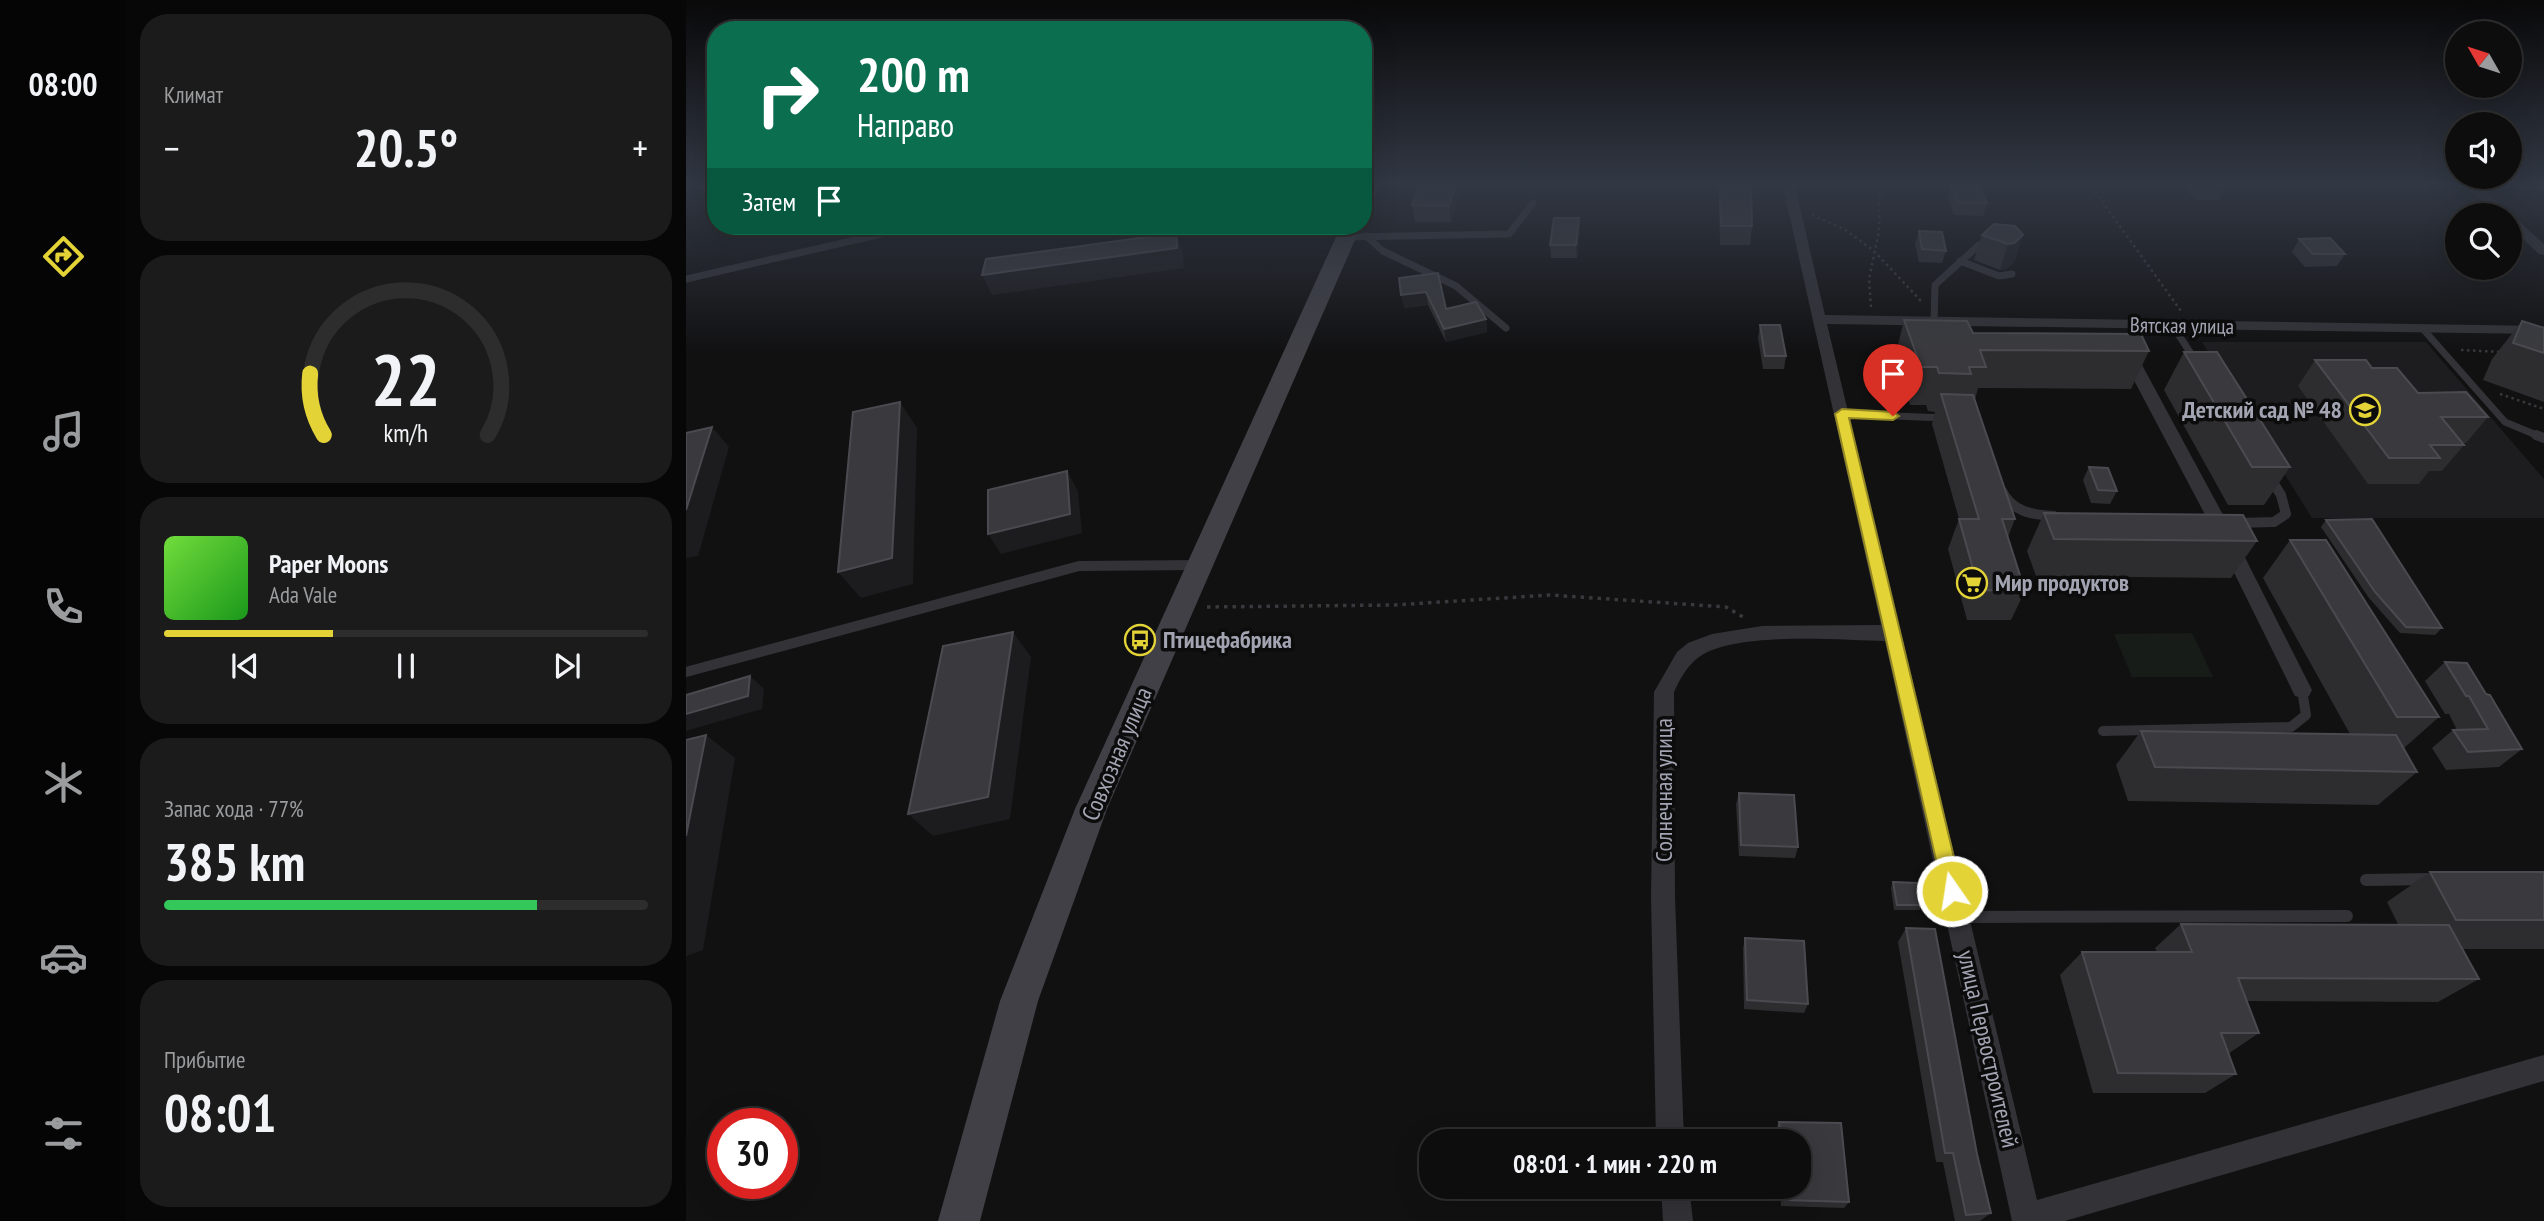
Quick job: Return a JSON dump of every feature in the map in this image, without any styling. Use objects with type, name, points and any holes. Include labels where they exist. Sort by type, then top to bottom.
[{"type":"main road","name":"Совхозная улица","points":[[959,1221],[1019,1001],[1091,808],[1180,607],[1202,565],[1351,239]]},
{"type":"street","name":"улица Первостроителей","points":[[1800,239],[1893,633],[2026,1220]]},
{"type":"street","points":[[2531,239],[2544,251]]},
{"type":"street","name":"Вятская улица","points":[[1820,319],[1874,322],[1933,316],[2112,325],[2544,330]]},
{"type":"street","points":[[2112,325],[2126,363],[2302,690]]},
{"type":"street","name":"Солнечная улица","points":[[1670,1129],[1663,897],[1664,692],[1675,668],[1695,649],[1721,638],[1773,634],[1893,633]]},
{"type":"street","points":[[2026,1220],[2544,1068]]},
{"type":"street","points":[[1676,1199],[1678,1221]]},
{"type":"lane","points":[[686,279],[860,239]]},
{"type":"lane","points":[[1364,239],[1456,286],[1506,328]]},
{"type":"lane","points":[[1933,316],[1935,285],[1979,245]]},
{"type":"lane","points":[[1960,261],[1994,275],[2012,274]]},
{"type":"lane","points":[[2173,326],[2202,371]]},
{"type":"lane","points":[[2423,329],[2505,422],[2544,438]]},
{"type":"lane","points":[[1842,414],[1957,419]]},
{"type":"lane","points":[[2213,523],[2274,522],[2286,514],[2281,495],[2266,472]]},
{"type":"lane","points":[[2000,486],[2004,498],[2017,509],[2035,514],[2061,516]]},
{"type":"lane","points":[[686,671],[1079,566],[1202,565]]},
{"type":"lane","points":[[2103,731],[2291,727],[2306,715],[2302,690]]},
{"type":"lane","points":[[2366,880],[2448,879]]},
{"type":"lane","points":[[1958,917],[2347,916]]},
{"type":"path","points":[[1855,239],[1889,264],[1912,296],[1933,316]]},
{"type":"path","points":[[1874,322],[1869,279],[1877,239]]},
{"type":"path","points":[[2129,239],[2192,326]]},
{"type":"path","points":[[2442,350],[2504,352]]},
{"type":"path","points":[[2471,383],[2544,410]]},
{"type":"path","points":[[1180,607],[1394,605],[1550,595],[1727,607],[1773,634]]},
{"type":"shaded area","name":"Детский сад № 48","points":[[2202,342],[2426,342],[2544,479],[2544,518],[2312,518]]},
{"type":"shaded area","points":[[2192,633],[2213,677],[2132,677],[2114,634]]},
{"type":"building","points":[[1132,239],[1176,239],[1177,248],[982,275],[986,259]]},
{"type":"building","points":[[1551,239],[1577,239],[1576,245],[1550,245]]},
{"type":"building","points":[[1920,239],[1943,239],[1946,251],[1922,249]]},
{"type":"building","points":[[1993,239],[2019,239],[2008,244]]},
{"type":"building","points":[[2299,239],[2331,239],[2345,254],[2313,254]]},
{"type":"building","points":[[1438,273],[1446,309],[1476,302],[1486,319],[1444,329],[1426,292],[1401,295],[1399,278]]},
{"type":"building","points":[[1904,320],[1967,321],[1973,333],[2141,334],[2149,351],[1980,350],[1986,367],[1969,367],[1971,374],[1939,373],[1937,367],[1921,367]]},
{"type":"building","points":[[2522,321],[2544,328],[2544,353],[2513,343]]},
{"type":"building","points":[[1760,325],[1780,325],[1786,356],[1765,356]]},
{"type":"building","points":[[2184,352],[2217,352],[2290,467],[2252,467]]},
{"type":"building","points":[[2315,360],[2366,360],[2372,368],[2397,368],[2418,393],[2466,392],[2488,417],[2441,417],[2464,445],[2430,445],[2440,458],[2389,458]]},
{"type":"building","points":[[1941,394],[1973,395],[2015,519],[2002,519],[2025,591],[1979,590],[1959,519],[1979,519]]},
{"type":"building","points":[[900,402],[892,558],[838,572],[853,412]]},
{"type":"building","points":[[712,427],[686,510],[686,433]]},
{"type":"building","points":[[2089,467],[2108,468],[2117,491],[2098,490]]},
{"type":"building","points":[[1067,471],[1070,514],[988,534],[988,490]]},
{"type":"building","points":[[2044,513],[2243,515],[2257,541],[2054,539]]},
{"type":"building","points":[[2372,519],[2442,628],[2406,627],[2375,592],[2326,520]]},
{"type":"building","points":[[2290,540],[2326,540],[2439,717],[2397,717]]},
{"type":"building","points":[[1013,632],[988,797],[908,814],[943,646]]},
{"type":"building","points":[[2445,662],[2467,663],[2486,694],[2490,695],[2522,749],[2468,752],[2453,730],[2488,729]]},
{"type":"building","points":[[750,676],[748,696],[686,714],[686,695]]},
{"type":"building","points":[[2141,731],[2396,735],[2417,772],[2155,767]]},
{"type":"building","points":[[706,735],[686,836],[686,740]]},
{"type":"building","points":[[1739,793],[1794,795],[1798,847],[1741,845]]},
{"type":"building","points":[[2430,872],[2544,872],[2544,920],[2456,920]]},
{"type":"building","points":[[1893,882],[1918,883],[1922,905],[1897,905]]},
{"type":"building","points":[[2181,924],[2449,925],[2479,979],[2238,978],[2259,1033],[2221,1033],[2236,1074],[2118,1073],[2082,952],[2192,952]]},
{"type":"building","points":[[1906,928],[1935,929],[1977,1154],[1991,1213],[1966,1215],[1953,1153],[1945,1153]]},
{"type":"building","points":[[1745,938],[1804,941],[1808,1004],[1747,1000]]},
{"type":"building","points":[[1779,1122],[1841,1123],[1849,1202],[1785,1200],[1811,1199],[1811,1129],[1780,1129]]},
{"type":"place","name":"Детский сад № 48","points":[[2365,410]]},
{"type":"place","name":"Мир продуктов","points":[[1972,583]]},
{"type":"place","name":"Птицефабрика","points":[[1140,640]]},
{"type":"route","points":[[1893,416],[1842,414],[1952,891]]}]
